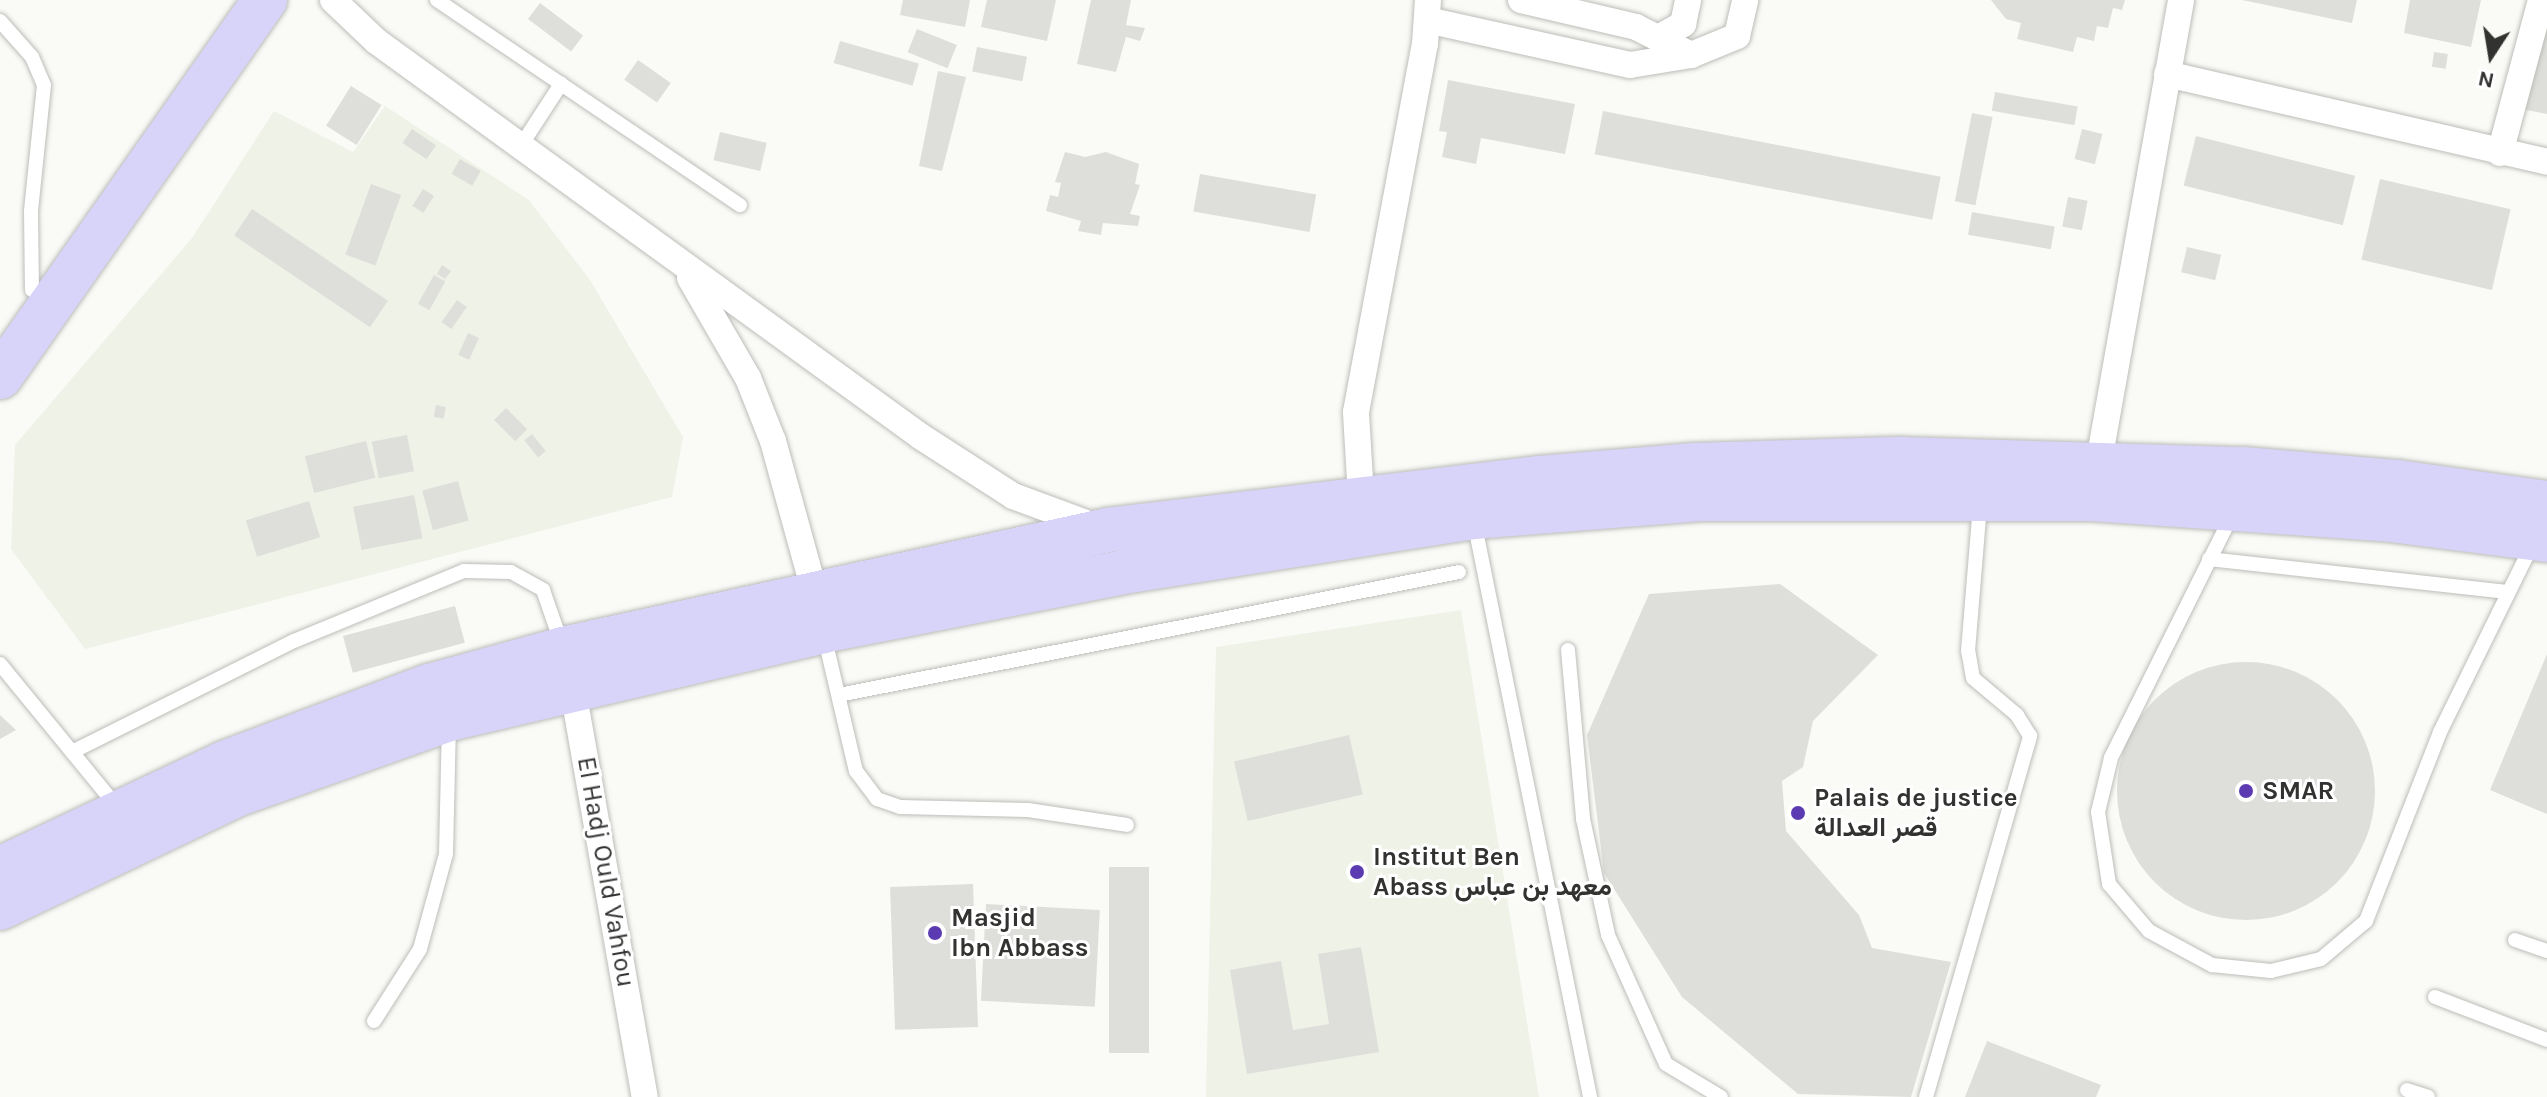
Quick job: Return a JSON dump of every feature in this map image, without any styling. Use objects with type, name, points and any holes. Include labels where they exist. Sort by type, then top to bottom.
[{"type":"highway","points":[[0,334],[229,0]]},
{"type":"highway","points":[[0,377],[265,0]]},
{"type":"highway","points":[[0,908],[132,826],[224,763],[429,686],[568,668],[819,611],[1108,530],[1363,516],[1694,465],[1901,459],[2099,461],[2398,482],[2543,527]]},
{"type":"highway","points":[[1471,501],[1981,500],[2237,506],[2543,527]]},
{"type":"highway","points":[[819,611],[1135,570],[1363,516]]},
{"type":"highway","points":[[0,869],[236,795],[449,719],[568,668]]},
{"type":"street","points":[[333,0],[376,41],[522,144],[681,265],[972,471],[1025,501],[1108,530],[1135,570]]},
{"type":"street","points":[[1521,0],[1636,27],[1691,55]]},
{"type":"street","points":[[1658,38],[1683,24],[1688,0]]},
{"type":"street","points":[[1363,516],[1356,412],[1427,10],[1630,65],[1691,55],[1737,36],[1745,0]]},
{"type":"street","points":[[2099,461],[2181,0]]},
{"type":"street","points":[[2500,153],[2541,0]]},
{"type":"street","points":[[2167,74],[2547,162]]},
{"type":"street","points":[[681,265],[748,378],[773,441],[819,611]]},
{"type":"street","name":"El Hadj Ould Vahfou","points":[[568,668],[645,1097]]},
{"type":"lane","points":[[437,0],[740,205]]},
{"type":"lane","points":[[0,21],[32,57],[44,85],[31,211],[32,290]]},
{"type":"lane","points":[[522,144],[561,84]]},
{"type":"lane","points":[[1926,1097],[2030,736],[2017,715],[1973,678],[1968,651],[1981,500]]},
{"type":"lane","points":[[1471,501],[1590,1097]]},
{"type":"lane","points":[[2237,506],[2111,758],[2098,812],[2109,884],[2149,931],[2212,965],[2271,971],[2321,959],[2366,921],[2440,732],[2507,592],[2543,527]]},
{"type":"lane","points":[[2209,559],[2507,592]]},
{"type":"lane","points":[[72,752],[294,641],[464,571],[511,572],[543,590],[568,668]]},
{"type":"lane","points":[[839,695],[1459,572]]},
{"type":"lane","points":[[819,611],[861,782],[889,805],[1028,810],[1127,825]]},
{"type":"lane","points":[[1568,650],[1583,819],[1608,935],[1666,1064],[1721,1097]]},
{"type":"lane","points":[[0,664],[132,826]]},
{"type":"lane","points":[[374,1021],[420,949],[446,854],[449,719]]},
{"type":"lane","points":[[2515,940],[2547,951]]},
{"type":"lane","points":[[2435,997],[2547,1040]]},
{"type":"lane","points":[[2407,1090],[2428,1097]]},
{"type":"shaded area","points":[[385,106],[529,200],[590,280],[683,437],[672,497],[85,649],[11,549],[15,445],[192,238],[274,111],[353,152]]},
{"type":"shaded area","name":"Institut Ben Abass معهد بن عباس","points":[[1461,610],[1539,1097],[1206,1097],[1216,647]]},
{"type":"building","points":[[903,0],[970,0],[965,27],[900,15]]},
{"type":"building","points":[[987,0],[1056,0],[1047,41],[981,27]]},
{"type":"building","points":[[1091,0],[1131,0],[1126,25],[1145,28],[1140,41],[1126,37],[1116,72],[1077,64]]},
{"type":"building","points":[[1991,0],[2125,0],[2122,10],[2113,8],[2108,28],[2097,26],[2094,41],[2077,37],[2073,52],[2017,39],[2021,23],[2006,19]]},
{"type":"building","points":[[2242,0],[2357,0],[2352,23]]},
{"type":"building","points":[[2410,0],[2481,0],[2471,47],[2404,33]]},
{"type":"building","points":[[2547,1],[2547,114],[2521,109]]},
{"type":"building","points":[[540,3],[583,35],[571,51],[528,19]]},
{"type":"building","points":[[917,29],[957,45],[948,68],[908,52]]},
{"type":"building","points":[[840,41],[919,64],[912,86],[834,63]]},
{"type":"building","points":[[977,47],[1027,57],[1022,81],[972,72]]},
{"type":"building","points":[[2434,52],[2448,54],[2446,69],[2432,67]]},
{"type":"building","points":[[638,60],[671,83],[657,103],[624,80]]},
{"type":"building","points":[[938,71],[966,77],[942,171],[919,166]]},
{"type":"building","points":[[1448,80],[1575,104],[1565,154],[1481,138],[1476,164],[1442,157],[1447,132],[1439,131]]},
{"type":"building","points":[[351,86],[382,105],[357,145],[326,126]]},
{"type":"building","points":[[1995,92],[2078,107],[2074,125],[1992,111]]},
{"type":"building","points":[[1603,111],[1941,177],[1932,220],[1595,154]]},
{"type":"building","points":[[1972,113],[1993,117],[1975,205],[1955,201]]},
{"type":"building","points":[[412,129],[436,145],[427,159],[402,143]]},
{"type":"building","points":[[2082,129],[2102,134],[2095,164],[2075,159]]},
{"type":"building","points":[[720,132],[767,143],[760,171],[713,160]]},
{"type":"building","points":[[2196,136],[2355,176],[2343,225],[2184,185]]},
{"type":"building","points":[[1065,152],[1085,157],[1106,152],[1139,164],[1135,184],[1140,185],[1130,214],[1140,216],[1138,226],[1103,223],[1101,235],[1078,231],[1081,221],[1046,211],[1050,195],[1058,197],[1061,183],[1055,182]]},
{"type":"building","points":[[460,159],[481,171],[472,186],[452,174]]},
{"type":"building","points":[[1200,174],[1316,194],[1310,232],[1193,211]]},
{"type":"building","points":[[2380,179],[2511,209],[2492,290],[2361,260]]},
{"type":"building","points":[[371,184],[401,195],[375,265],[345,254]]},
{"type":"building","points":[[423,189],[434,196],[423,213],[412,206]]},
{"type":"building","points":[[2068,197],[2088,201],[2082,230],[2062,226]]},
{"type":"building","points":[[252,209],[388,301],[370,327],[234,236]]},
{"type":"building","points":[[1972,212],[2055,227],[2051,249],[1968,235]]},
{"type":"building","points":[[2187,247],[2221,255],[2215,280],[2181,272]]},
{"type":"building","points":[[442,265],[451,271],[445,279],[437,274]]},
{"type":"building","points":[[434,275],[445,281],[429,310],[418,304]]},
{"type":"building","points":[[457,300],[467,307],[451,329],[442,322]]},
{"type":"building","points":[[468,333],[479,338],[469,360],[458,355]]},
{"type":"building","points":[[436,405],[446,407],[444,419],[434,417]]},
{"type":"building","points":[[506,408],[527,429],[515,441],[494,420]]},
{"type":"building","points":[[532,434],[546,451],[538,457],[524,440]]},
{"type":"building","points":[[407,435],[414,471],[379,478],[372,442]]},
{"type":"building","points":[[366,441],[375,478],[314,493],[305,456]]},
{"type":"building","points":[[458,481],[469,521],[433,530],[422,491]]},
{"type":"building","points":[[414,495],[422,538],[362,550],[353,507]]},
{"type":"building","points":[[309,501],[320,537],[257,557],[246,520]]},
{"type":"building","points":[[1780,584],[1878,655],[1813,721],[1803,767],[1782,781],[1786,831],[1859,915],[1872,948],[1951,962],[1911,1097],[1798,1094],[1682,997],[1604,873],[1587,735],[1649,594]]},
{"type":"building","points":[[455,606],[465,643],[353,673],[343,636]]},
{"type":"building","points":[[2547,654],[2547,814],[2490,790]]},
{"type":"building","name":"SMAR","points":[[2246,662],[2271,665],[2307,677],[2328,691],[2346,709],[2365,742],[2375,791],[2372,816],[2360,852],[2346,873],[2328,891],[2295,910],[2246,920],[2221,917],[2185,905],[2164,891],[2146,873],[2127,840],[2117,791],[2120,766],[2132,730],[2146,709],[2164,691],[2197,672]]},
{"type":"building","points":[[0,715],[16,730],[0,739]]},
{"type":"building","points":[[1349,735],[1363,794],[1248,821],[1234,762]]},
{"type":"building","points":[[1109,867],[1149,867],[1149,1053],[1109,1053]]},
{"type":"building","points":[[973,884],[978,1027],[895,1030],[890,887]]},
{"type":"building","points":[[986,904],[1100,910],[1095,1007],[981,1001]]},
{"type":"building","points":[[1361,947],[1379,1052],[1247,1074],[1230,970],[1281,961],[1293,1030],[1329,1024],[1318,954]]},
{"type":"building","points":[[1987,1041],[2101,1085],[2096,1097],[1965,1097]]},
{"type":"place","name":"SMAR","points":[[2246,791]]},
{"type":"place","name":"Palais de justice قصر العدالة","points":[[1798,813]]},
{"type":"place","name":"Institut Ben Abass معهد بن عباس","points":[[1357,872]]},
{"type":"place","name":"Masjid Ibn Abbass","points":[[935,933]]}]
